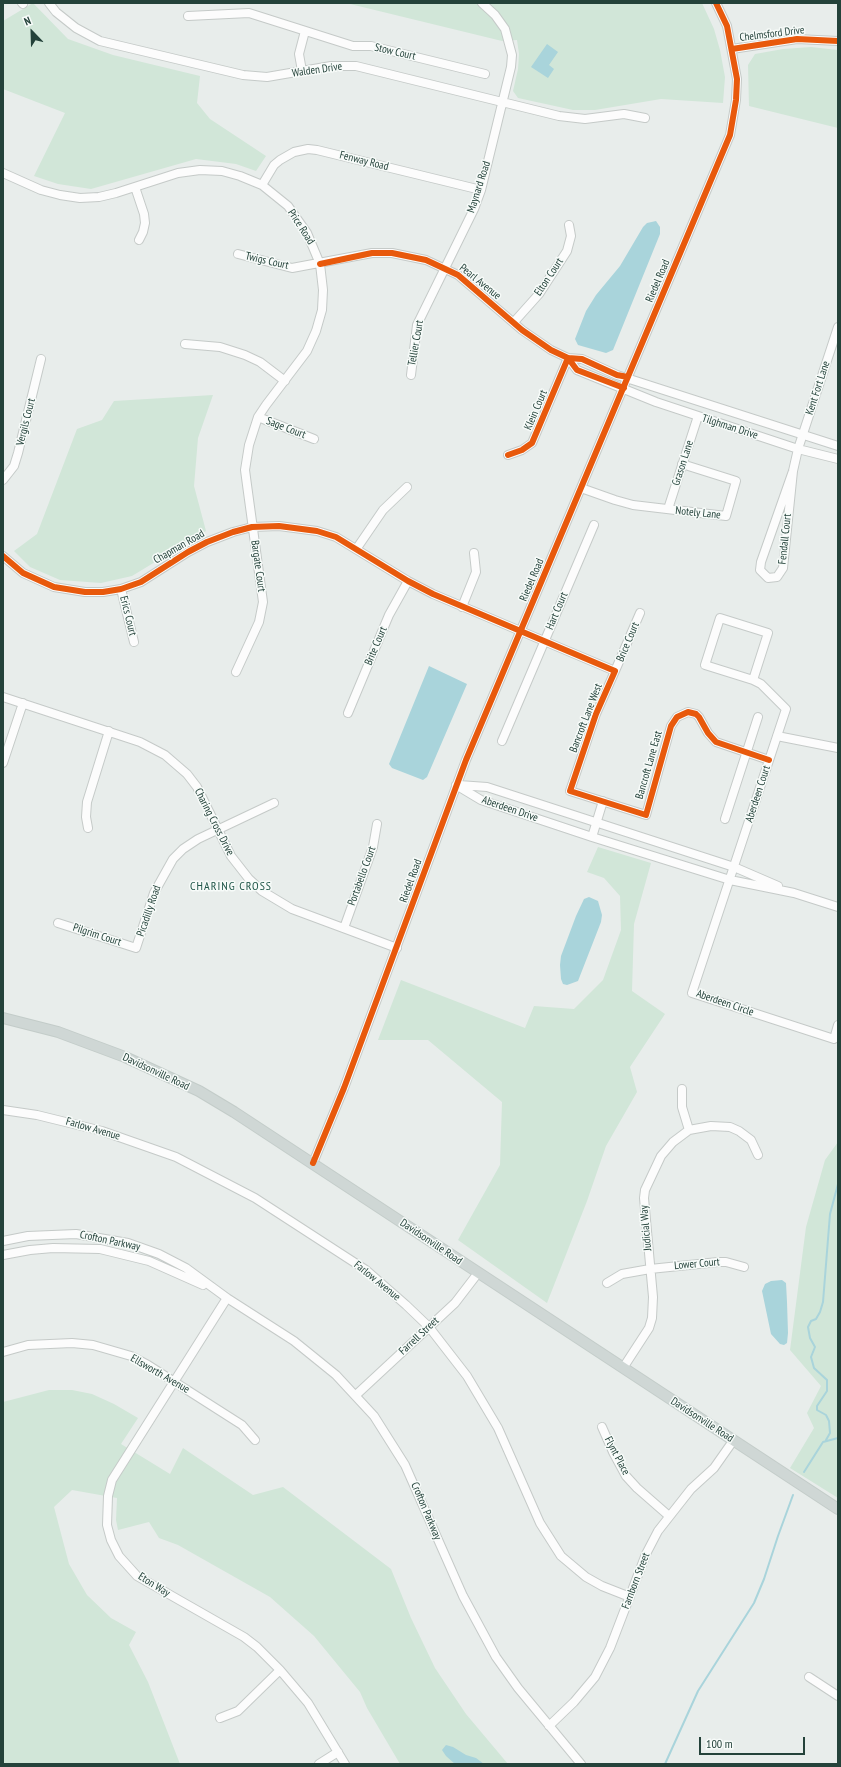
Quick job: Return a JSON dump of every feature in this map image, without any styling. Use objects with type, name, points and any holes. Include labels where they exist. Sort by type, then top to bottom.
[{"type":"main road","name":"Davidsonville Road","points":[[3,1018],[58,1032],[89,1043],[164,1074],[234,1112],[838,1509]]},
{"type":"street","name":"Walden Drive","points":[[48,3],[76,28],[100,41],[243,76],[267,77],[331,66],[356,66],[503,103],[573,118],[597,118],[624,114],[645,118]]},
{"type":"street","name":"Maynard Road","points":[[445,268],[474,209],[481,190],[511,67],[512,55],[510,42],[500,21],[482,3]]},
{"type":"street","name":"Riedel Road","points":[[313,1163],[344,1088],[397,948],[456,785],[730,135],[736,100],[737,79],[727,26],[716,3]]},
{"type":"street","name":"Stow Court","points":[[188,16],[243,12],[353,46],[371,46],[485,74]]},
{"type":"street","points":[[302,71],[299,54],[305,31]]},
{"type":"street","name":"Chelmsford Drive","points":[[732,49],[796,39],[838,41]]},
{"type":"street","name":"Fenway Road","points":[[262,185],[274,165],[280,160],[294,152],[308,149],[318,150],[481,190]]},
{"type":"street","name":"Price Road","points":[[4,175],[60,196],[80,198],[99,197],[135,187],[166,176],[200,170],[222,171],[240,176],[262,185],[288,206],[298,220],[307,233],[320,264],[323,290],[322,310],[316,331],[307,351],[258,417],[249,445],[245,470],[252,527]]},
{"type":"street","points":[[135,187],[144,214],[145,223],[143,232],[138,240]]},
{"type":"street","name":"Elton Court","points":[[514,322],[539,294],[567,251],[571,236],[569,225]]},
{"type":"street","name":"Pearl Avenue","points":[[320,264],[358,254],[392,253],[426,260],[445,268],[471,286],[514,322],[551,350],[568,358],[582,359],[617,375],[628,377]]},
{"type":"street","name":"Twigs Court","points":[[238,254],[292,268],[320,264]]},
{"type":"street","name":"Tellier Court","points":[[411,375],[417,325],[445,268]]},
{"type":"street","name":"Kent Fort Lane","points":[[798,449],[838,327]]},
{"type":"street","points":[[185,344],[220,347],[245,355],[260,362],[285,381]]},
{"type":"street","name":"Pearl Avenue","points":[[568,358],[577,370],[624,388]]},
{"type":"street","name":"Klein Court","points":[[508,455],[522,450],[532,444],[568,358]]},
{"type":"street","name":"Vergils Court","points":[[3,480],[14,466],[41,360]]},
{"type":"street","name":"Tilghman Drive","points":[[628,377],[838,446]]},
{"type":"street","name":"Tilghman Drive","points":[[624,388],[698,416],[798,449],[838,459]]},
{"type":"street","name":"Grason Lane","points":[[668,509],[698,416]]},
{"type":"street","name":"Sage Court","points":[[258,417],[314,439]]},
{"type":"street","name":"Fendall Court","points":[[793,471],[760,562],[760,570],[768,578],[777,577],[782,568],[793,471],[798,449]]},
{"type":"street","name":"Notely Lane","points":[[581,488],[615,500],[668,509],[726,516],[736,481],[682,464]]},
{"type":"street","points":[[357,548],[383,510],[407,487]]},
{"type":"street","name":"Hart Court","points":[[502,741],[594,525]]},
{"type":"street","name":"Chapman Road","points":[[3,556],[23,573],[54,587],[85,592],[103,592],[121,589],[141,582],[207,542],[252,527],[279,526],[317,531],[336,537],[357,548],[408,581],[462,607],[521,632]]},
{"type":"street","name":"Bargate Court","points":[[236,672],[259,622],[263,602],[252,527]]},
{"type":"street","points":[[462,607],[476,572],[474,553]]},
{"type":"street","name":"Brite Court","points":[[348,713],[394,604],[408,581]]},
{"type":"street","name":"Erics Court","points":[[121,589],[134,642]]},
{"type":"street","name":"Brice Court","points":[[615,671],[640,613]]},
{"type":"street","points":[[720,618],[768,633],[753,680],[705,665],[720,618]]},
{"type":"street","points":[[521,632],[615,671]]},
{"type":"street","name":"Bancroft Lane West","points":[[603,801],[570,790],[596,714],[615,671]]},
{"type":"street","name":"Aberdeen Court","points":[[730,880],[786,709],[761,684],[753,680]]},
{"type":"street","name":"Charing Cross Drive","points":[[3,697],[109,731],[154,748],[177,764],[197,787],[239,869],[262,891],[292,909],[397,948]]},
{"type":"street","points":[[3,763],[23,703]]},
{"type":"street","name":"Bancroft Lane East","points":[[603,801],[646,815],[671,726],[677,717],[682,714],[696,714],[716,742],[746,754],[769,760]]},
{"type":"street","points":[[725,819],[758,717]]},
{"type":"street","points":[[88,828],[86,817],[87,802],[109,731]]},
{"type":"street","points":[[777,736],[838,748]]},
{"type":"street","name":"Aberdeen Drive","points":[[456,785],[487,787],[597,822],[734,867],[794,893],[838,907]]},
{"type":"street","name":"Aberdeen Drive","points":[[456,785],[481,800],[592,837],[730,880],[794,893]]},
{"type":"street","points":[[592,837],[603,801]]},
{"type":"street","name":"Picadilly Road","points":[[136,948],[154,893],[165,870],[183,849],[218,829],[274,803]]},
{"type":"street","name":"Portabello Court","points":[[344,928],[373,847],[377,824]]},
{"type":"street","name":"Aberdeen Circle","points":[[730,880],[692,993],[834,1038],[838,1025]]},
{"type":"street","name":"Pilgrim Court","points":[[58,923],[136,948]]},
{"type":"street","points":[[682,1089],[682,1107],[689,1130]]},
{"type":"street","name":"Farlow Avenue","points":[[3,1110],[44,1117],[102,1131],[176,1158],[223,1180],[312,1234],[366,1270],[401,1300],[428,1327],[450,1352],[483,1400],[498,1428],[540,1523],[561,1556],[586,1577],[602,1586],[630,1597]]},
{"type":"street","name":"Judicial Way","points":[[623,1368],[649,1328],[652,1318],[653,1297],[643,1208],[645,1190],[661,1156],[673,1142],[689,1130],[711,1126],[730,1127],[739,1130],[751,1140],[758,1155]]},
{"type":"street","name":"Crofton Parkway","points":[[3,1241],[28,1236],[76,1234],[128,1243],[159,1254],[186,1268],[227,1298],[316,1357],[356,1395],[378,1422],[405,1464],[463,1596],[481,1631],[518,1688],[581,1764]]},
{"type":"street","name":"Crofton Parkway","points":[[3,1255],[30,1250],[53,1248],[100,1249],[149,1262],[182,1274],[227,1298]]},
{"type":"street","name":"Lower Court","points":[[607,1283],[622,1274],[650,1269],[718,1262],[726,1262],[744,1267]]},
{"type":"street","name":"Farrell Street","points":[[356,1395],[462,1296],[478,1273]]},
{"type":"street","name":"Eton Way","points":[[227,1298],[112,1480],[106,1510],[107,1525],[111,1540],[119,1556],[137,1576],[244,1637],[257,1646],[308,1703],[345,1764]]},
{"type":"street","name":"Ellsworth Avenue","points":[[3,1352],[28,1345],[50,1343],[93,1346],[131,1356],[174,1381],[242,1425],[255,1440]]},
{"type":"street","name":"Flynt Place","points":[[602,1427],[626,1476],[637,1488],[669,1516]]},
{"type":"street","name":"Farnborn Street","points":[[548,1726],[574,1702],[596,1677],[610,1648],[646,1554],[669,1516],[691,1489],[714,1468],[733,1441]]},
{"type":"street","points":[[220,1718],[238,1711],[280,1670]]},
{"type":"street","points":[[809,1677],[838,1696]]},
{"type":"street","points":[[319,1764],[338,1752]]},
{"type":"green space","points":[[33,3],[68,39],[113,55],[200,76],[197,103],[210,119],[266,156],[256,171],[236,164],[196,159],[91,189],[58,184],[34,176],[65,113],[3,89],[3,21]]},
{"type":"green space","points":[[346,3],[702,3],[714,29],[720,50],[725,77],[723,103],[661,99],[595,110],[573,110],[518,98],[513,91],[518,69],[519,54],[517,40],[502,41]]},
{"type":"green space","points":[[811,47],[838,50],[838,128],[749,106],[748,65],[755,54],[783,49]]},
{"type":"green space","points":[[213,395],[198,438],[194,486],[206,531],[132,576],[101,583],[60,580],[30,567],[14,551],[37,534],[77,429],[102,420],[114,401]]},
{"type":"green space","points":[[598,847],[651,863],[634,924],[632,991],[665,1014],[630,1067],[637,1092],[606,1146],[587,1201],[547,1303],[458,1240],[500,1165],[502,1102],[428,1040],[378,1040],[401,980],[525,1028],[534,1006],[574,1009],[603,980],[621,930],[620,896],[604,878],[587,872]]},
{"type":"green space","points":[[838,1142],[838,1498],[790,1468],[814,1428],[807,1413],[821,1386],[790,1350],[806,1227],[825,1160]]},
{"type":"green space","points":[[49,1390],[72,1390],[92,1394],[114,1404],[138,1418],[121,1444],[170,1474],[183,1448],[253,1495],[283,1487],[391,1569],[411,1618],[435,1668],[466,1714],[508,1764],[400,1764],[367,1708],[360,1692],[314,1636],[270,1597],[178,1545],[159,1538],[149,1522],[118,1530],[116,1520],[117,1498],[72,1490],[54,1507],[69,1564],[87,1595],[111,1618],[136,1632],[129,1645],[148,1682],[180,1764],[3,1764],[3,1402]]},
{"type":"water","points":[[547,44],[558,52],[549,65],[554,69],[548,78],[531,67]]},
{"type":"water","points":[[656,221],[660,227],[660,234],[613,350],[606,353],[578,345],[575,339],[586,311],[596,295],[620,266],[643,227],[647,223]]},
{"type":"water","points":[[429,666],[467,684],[427,777],[423,780],[392,768],[389,764]]},
{"type":"water","points":[[589,897],[598,901],[602,915],[601,922],[578,981],[567,985],[563,984],[560,965],[561,956],[584,899]]},
{"type":"water","points":[[782,1280],[786,1283],[788,1333],[787,1343],[784,1345],[780,1344],[771,1334],[762,1291],[765,1284],[771,1281]]},
{"type":"water","points":[[446,1745],[453,1747],[466,1755],[476,1758],[484,1764],[455,1764],[442,1750]]},
{"type":"waterway","points":[[826,1440],[830,1433],[829,1421],[826,1415],[817,1410],[817,1406],[827,1391],[827,1380],[814,1368],[811,1357],[815,1347],[810,1338],[808,1327],[811,1321],[816,1319],[823,1302],[830,1214],[838,1184]]},
{"type":"waterway","points":[[804,1472],[823,1442],[838,1438]]},
{"type":"waterway","points":[[665,1764],[698,1691],[754,1603],[764,1579],[793,1495]]},
{"type":"cycle path","points":[[313,1163],[344,1088],[466,760],[730,135],[736,100],[737,79],[727,26],[716,3]]},
{"type":"cycle path","points":[[732,49],[797,39],[838,41]]},
{"type":"cycle path","points":[[320,264],[372,253],[392,253],[426,260],[458,275],[522,330],[551,350],[568,358],[582,359],[617,375],[628,377]]},
{"type":"cycle path","points":[[568,358],[577,370],[624,388]]},
{"type":"cycle path","points":[[508,455],[522,450],[532,443],[568,358]]},
{"type":"cycle path","points":[[3,556],[23,573],[54,587],[85,592],[103,592],[121,589],[141,582],[188,552],[207,542],[233,532],[252,527],[279,526],[317,531],[336,537],[408,581],[433,594],[615,671],[596,714],[570,791],[646,815],[671,726],[677,717],[688,712],[696,714],[699,717],[708,733],[716,742],[769,760]]},
{"type":"district","name":"CHARING CROSS","points":[[231,887]]}]
